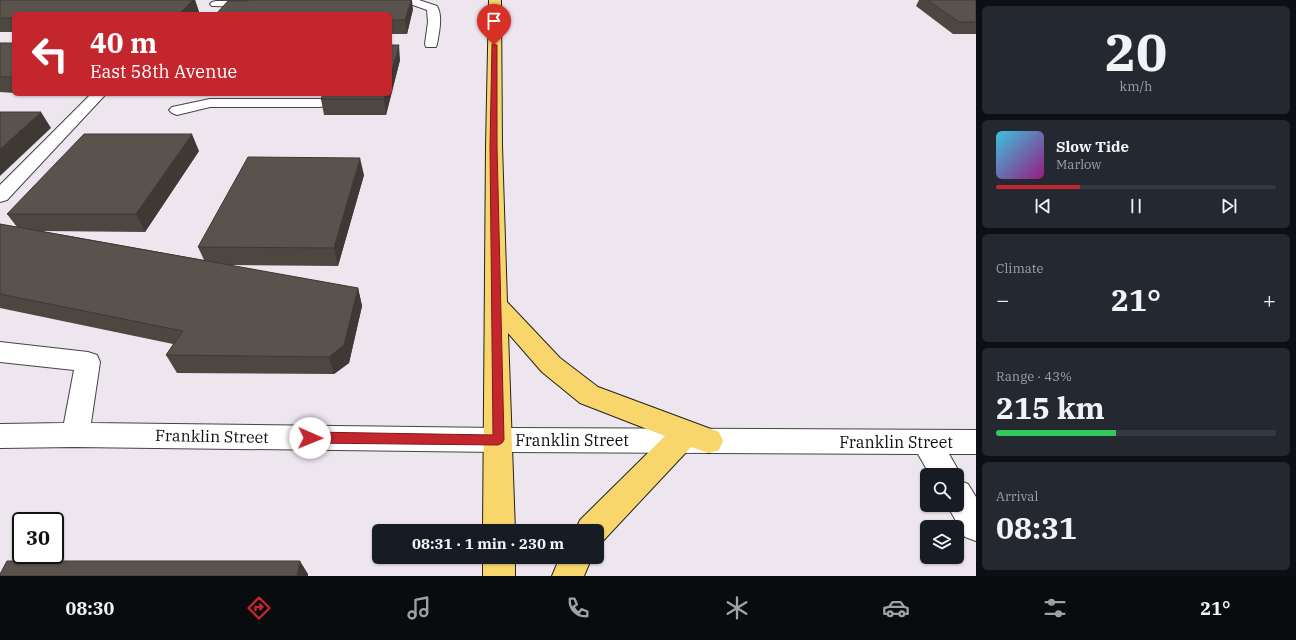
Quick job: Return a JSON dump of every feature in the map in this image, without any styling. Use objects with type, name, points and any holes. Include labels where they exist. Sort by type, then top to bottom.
[{"type":"main road","points":[[495,0],[494,146],[499,524]]},
{"type":"main road","points":[[496,304],[551,366],[589,395],[709,441]]},
{"type":"main road","points":[[598,524],[680,440]]},
{"type":"main road","points":[[499,564],[499,576]]},
{"type":"main road","points":[[568,576],[573,564]]},
{"type":"street","points":[[375,2],[414,2],[433,8],[434,22],[431,44]]},
{"type":"street","points":[[210,7],[264,4]]},
{"type":"street","points":[[0,196],[97,96]]},
{"type":"street","points":[[177,110],[210,103],[320,103]]},
{"type":"street","points":[[0,352],[88,362],[75,435]]},
{"type":"street","name":"Franklin Street","points":[[0,436],[75,435],[498,440],[976,442]]},
{"type":"street","points":[[926,442],[942,468]]},
{"type":"street","points":[[964,506],[976,526]]},
{"type":"shaded area","points":[[0,0],[976,0],[976,576],[0,576]]},
{"type":"building","points":[[0,0],[193,0],[181,12],[12,12],[12,18],[0,18]]},
{"type":"building","points":[[411,0],[405,20],[392,20],[392,12],[218,12],[228,1]]},
{"type":"building","points":[[927,0],[976,0],[976,22],[959,22]]},
{"type":"building","points":[[0,43],[12,43],[12,77],[0,77]]},
{"type":"building","points":[[392,45],[399,45],[392,71]]},
{"type":"building","points":[[322,96],[385,96],[384,99],[321,99]]},
{"type":"building","points":[[0,112],[41,112],[0,149]]},
{"type":"building","points":[[84,134],[192,134],[136,214],[7,214]]},
{"type":"building","points":[[248,157],[360,158],[334,248],[198,247]]},
{"type":"building","points":[[0,224],[358,288],[344,345],[329,357],[166,355],[183,331],[0,294]]},
{"type":"building","points":[[7,561],[12,561],[12,564],[64,564],[64,561],[300,561],[297,576],[0,576]]},
{"type":"route","points":[[310,438],[498,440],[494,45]]}]
